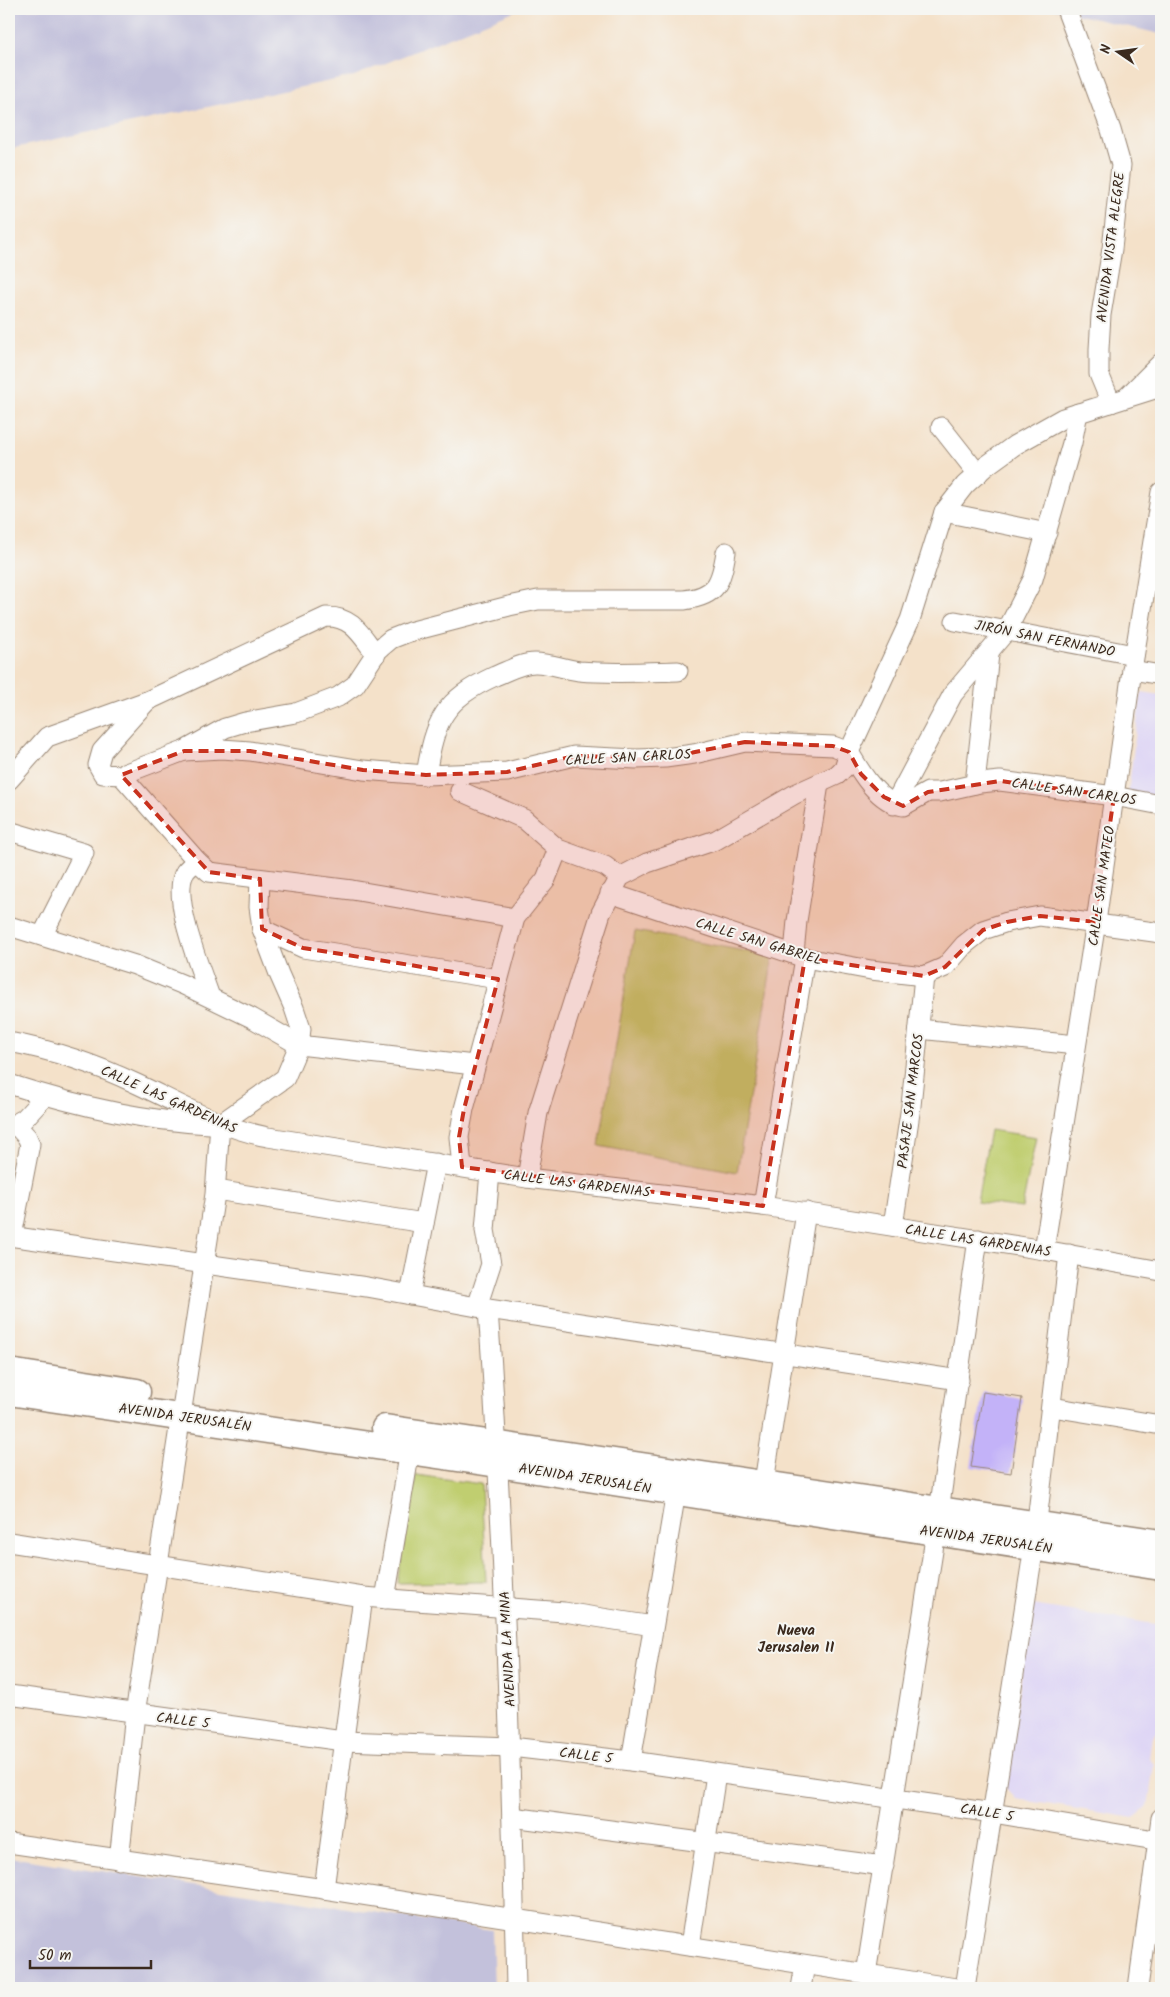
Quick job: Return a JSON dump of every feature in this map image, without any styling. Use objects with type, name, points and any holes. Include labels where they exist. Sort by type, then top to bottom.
[{"type":"street","name":"AVENIDA VISTA ALEGRE","points":[[1066,9],[1121,165],[1112,249],[1101,315],[1099,349],[1099,374],[1118,401]]},
{"type":"street","points":[[1118,401],[1161,364]]},
{"type":"street","points":[[527,1178],[538,1113],[601,913],[620,877],[647,863],[716,840],[795,794],[837,776],[844,768],[849,752],[910,620],[944,512],[965,485],[1037,432],[1078,413],[1161,387]]},
{"type":"street","points":[[849,752],[861,774],[894,805],[953,694],[989,654],[1007,630],[1033,579],[1078,413]]},
{"type":"street","points":[[941,427],[978,474]]},
{"type":"street","name":"CALLE SAN MATEO","points":[[1044,1250],[1096,922],[1133,663],[1161,492]]},
{"type":"street","points":[[944,512],[1047,533]]},
{"type":"street","points":[[147,701],[102,751],[98,765],[103,774],[121,775],[184,751],[225,728],[245,722],[296,713],[338,697],[356,685],[376,654],[391,639],[408,632],[538,600],[684,600],[700,598],[711,593],[720,582],[726,552]]},
{"type":"street","points":[[9,780],[47,737],[147,701],[326,617],[340,617],[348,622],[376,654]]},
{"type":"street","name":"JIRÓN SAN FERNANDO","points":[[955,621],[1070,644],[1133,663],[1161,675]]},
{"type":"street","points":[[975,784],[989,654]]},
{"type":"street","points":[[426,775],[440,719],[448,707],[463,692],[519,666],[533,663],[580,671],[678,671]]},
{"type":"street","name":"CALLE SAN CARLOS","points":[[184,751],[222,749],[250,751],[363,770],[426,775],[507,772],[574,756],[636,759],[665,758],[694,754],[745,742],[833,746],[849,752]]},
{"type":"street","points":[[121,775],[209,872],[352,890],[515,918]]},
{"type":"street","name":"CALLE SAN CARLOS","points":[[894,805],[903,806],[928,792],[940,792],[975,784],[1000,781],[1114,796],[1161,805]]},
{"type":"street","points":[[763,1206],[799,956],[796,921],[819,784]]},
{"type":"street","points":[[460,791],[524,819],[558,849],[605,866],[620,877]]},
{"type":"street","points":[[9,830],[84,853],[42,936]]},
{"type":"street","points":[[462,1167],[459,1137],[474,1066],[515,918],[546,879],[558,849]]},
{"type":"street","points":[[197,861],[184,872],[180,892],[184,918],[210,997]]},
{"type":"street","points":[[9,1084],[45,1096],[174,1122],[220,1124],[285,1078],[299,1045],[301,1029],[262,929],[259,907],[260,879]]},
{"type":"street","name":"CALLE SAN GABRIEL","points":[[610,893],[799,956],[871,970],[924,976]]},
{"type":"street","points":[[924,976],[945,967],[964,945],[983,930],[1007,922],[1040,916],[1096,922],[1161,933]]},
{"type":"street","points":[[9,926],[135,965],[210,997],[299,1045],[474,1066]]},
{"type":"street","points":[[262,929],[303,948],[498,979]]},
{"type":"street","name":"PASAJE SAN MARCOS","points":[[893,1226],[911,1106],[924,976]]},
{"type":"street","points":[[919,1029],[1076,1045]]},
{"type":"street","name":"CALLE LAS GARDENIAS","points":[[9,1042],[98,1067],[220,1124],[242,1132],[268,1138],[527,1178],[806,1212],[1070,1254],[1161,1271]]},
{"type":"street","points":[[45,1096],[24,1119],[12,1126],[27,1137],[30,1144],[10,1236],[410,1295],[482,1308],[959,1380]]},
{"type":"street","points":[[119,1860],[135,1714],[216,1190],[220,1124]]},
{"type":"street","points":[[410,1295],[436,1163]]},
{"type":"street","points":[[482,1308],[491,1264],[486,1230],[490,1172]]},
{"type":"street","points":[[216,1190],[424,1223]]},
{"type":"street","points":[[762,1495],[806,1212]]},
{"type":"street","points":[[866,1974],[938,1522],[978,1239]]},
{"type":"street","points":[[965,1988],[1036,1535],[1070,1254]]},
{"type":"street","name":"AVENIDA LA MINA","points":[[482,1308],[498,1454],[511,1747],[516,1988]]},
{"type":"street","name":"AVENIDA JERUSALÉN","points":[[9,1372],[181,1407],[410,1450],[498,1454],[676,1492],[762,1495]]},
{"type":"street","name":"AVENIDA JERUSALÉN","points":[[9,1392],[181,1407],[938,1522],[1036,1535],[1161,1543]]},
{"type":"street","points":[[1052,1407],[1161,1425]]},
{"type":"street","points":[[385,1599],[410,1450]]},
{"type":"street","points":[[631,1760],[676,1492]]},
{"type":"street","name":"AVENIDA JERUSALÉN","points":[[1036,1535],[1161,1567]]},
{"type":"street","points":[[9,1542],[363,1598],[564,1612],[653,1626]]},
{"type":"street","points":[[324,1890],[363,1598]]},
{"type":"street","name":"CALLE 5","points":[[9,1695],[135,1714],[343,1741],[511,1747],[631,1760],[716,1774],[895,1798],[1160,1840]]},
{"type":"street","points":[[690,1946],[716,1774]]},
{"type":"street","points":[[512,1817],[706,1841],[884,1866]]},
{"type":"street","points":[[1138,1988],[1160,1840],[1161,1818]]},
{"type":"street","points":[[9,1843],[956,1988]]},
{"type":"street","points":[[801,1988],[805,1965]]},
{"type":"highlighted area","points":[[745,742],[769,742],[833,746],[849,752],[861,774],[884,797],[903,806],[928,792],[1000,781],[1114,796],[1096,922],[1040,916],[1007,922],[983,930],[945,967],[924,976],[805,958],[763,1206],[462,1167],[459,1137],[464,1109],[498,979],[303,948],[262,929],[260,879],[209,872],[121,775],[184,751],[250,751],[363,770],[426,775],[507,772],[574,756],[665,758]]},
{"type":"shaded area","points":[[9,9],[519,9],[354,76],[9,149]]},
{"type":"shaded area","points":[[1054,9],[1161,9],[1161,33],[1160,34]]},
{"type":"shaded area","points":[[1141,692],[1161,695],[1161,800],[1128,794]]},
{"type":"shaded area","points":[[1032,1605],[1161,1625],[1161,1715],[1159,1730],[1152,1736],[1149,1759],[1154,1764],[1148,1807],[1134,1818],[1016,1799],[1005,1787]]},
{"type":"shaded area","points":[[9,1857],[492,1930],[494,1988],[9,1988]]},
{"type":"green space","points":[[635,931],[773,956],[737,1172],[599,1146]]},
{"type":"green space","points":[[990,1130],[1036,1137],[1022,1208],[977,1202]]},
{"type":"green space","points":[[416,1475],[481,1484],[486,1582],[397,1583]]},
{"type":"building","points":[[983,1392],[1022,1398],[1011,1473],[971,1467]]},
{"type":"district","name":"Nueva Jerusalen II","points":[[796,1638]]}]
